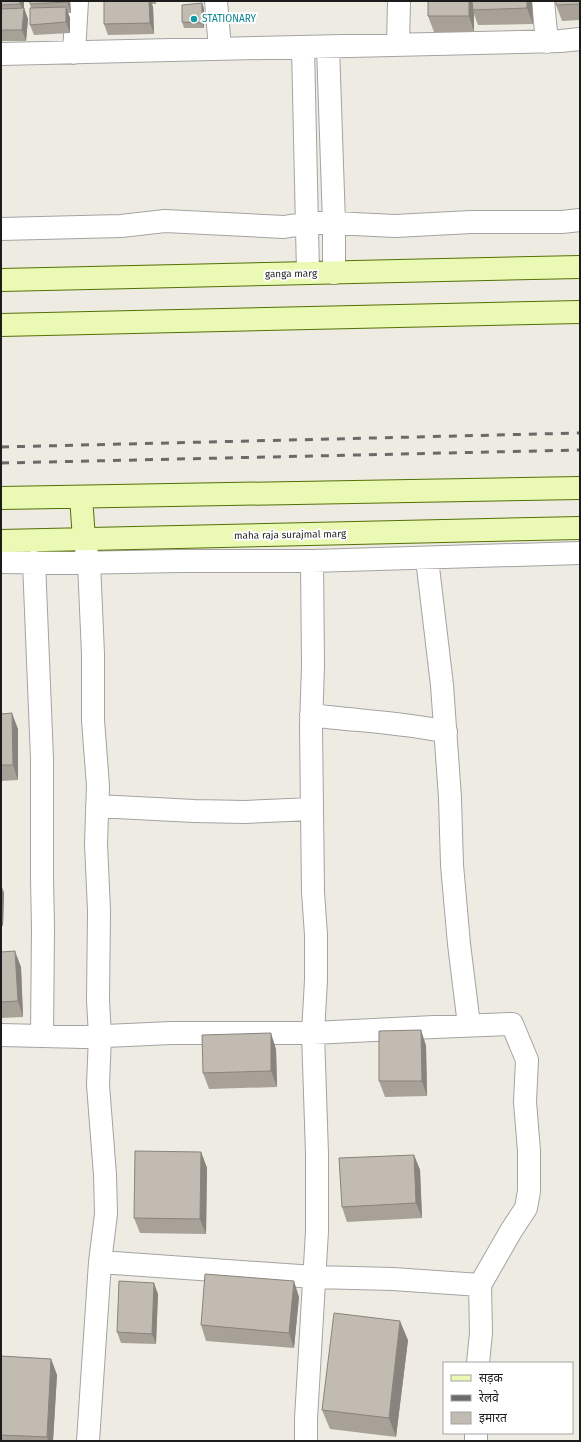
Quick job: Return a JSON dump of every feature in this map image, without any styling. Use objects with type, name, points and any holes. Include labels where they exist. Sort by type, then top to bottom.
[{"type":"street","points":[[74,53],[76,1]]},
{"type":"street","points":[[216,1],[220,49]]},
{"type":"street","points":[[398,45],[399,1]]},
{"type":"street","points":[[542,1],[546,42]]},
{"type":"street","points":[[1,54],[561,42],[580,38]]},
{"type":"street","points":[[303,47],[308,274]]},
{"type":"street","points":[[328,47],[334,223],[334,273]]},
{"type":"street","points":[[1,229],[121,226],[165,221],[284,227],[334,223],[395,226],[471,222],[562,222],[580,220]]},
{"type":"street","name":"ganga marg","points":[[1,280],[580,267]]},
{"type":"street","points":[[1,325],[580,312]]},
{"type":"street","points":[[1,498],[580,488]]},
{"type":"street","points":[[81,497],[84,539],[89,563],[93,654],[93,720],[98,786],[96,843],[99,911],[98,1000],[100,1036],[98,1085],[105,1175],[106,1214],[100,1262],[88,1441]]},
{"type":"street","name":"maha raja surajmal marg","points":[[1,541],[580,528]]},
{"type":"street","points":[[1,562],[89,563],[312,561],[427,559],[580,553]]},
{"type":"street","points":[[427,559],[442,685],[446,732],[452,865],[459,944],[469,1026]]},
{"type":"street","points":[[306,1441],[317,1231],[317,1154],[313,1033],[316,980],[316,935],[313,892],[312,809],[312,561]]},
{"type":"street","points":[[34,562],[42,759],[42,1036]]},
{"type":"street","points":[[311,715],[346,720],[423,727],[446,732]]},
{"type":"street","points":[[97,806],[245,812],[312,809]]},
{"type":"street","points":[[1,1035],[100,1036],[171,1033],[313,1033],[512,1024],[527,1060],[525,1102],[529,1151],[529,1191],[526,1208],[480,1285],[481,1333],[478,1362]]},
{"type":"street","points":[[100,1262],[314,1277],[393,1279],[480,1285]]},
{"type":"building","points":[[1,1],[20,1],[20,4],[1,5]]},
{"type":"building","points":[[30,1],[67,1],[67,2],[30,4]]},
{"type":"building","points":[[104,1],[149,1],[150,23],[104,24]]},
{"type":"building","points":[[428,1],[469,1],[469,16],[428,16]]},
{"type":"building","points":[[472,1],[527,1],[527,8],[473,10]]},
{"type":"building","points":[[556,1],[580,1],[580,4],[556,5]]},
{"type":"building","name":"STATIONARY","points":[[202,3],[202,23],[182,22],[182,5]]},
{"type":"building","points":[[66,7],[66,22],[30,25],[30,8]]},
{"type":"building","points":[[24,8],[22,30],[1,30],[1,9]]},
{"type":"building","points":[[12,713],[13,765],[1,765],[1,714]]},
{"type":"building","points":[[15,951],[18,1001],[1,1002],[1,952]]},
{"type":"building","points":[[421,1030],[422,1081],[379,1081],[379,1031]]},
{"type":"building","points":[[271,1033],[271,1071],[203,1073],[202,1035]]},
{"type":"building","points":[[135,1151],[201,1152],[200,1219],[134,1218]]},
{"type":"building","points":[[414,1155],[416,1203],[342,1207],[339,1158]]},
{"type":"building","points":[[205,1274],[294,1281],[289,1333],[201,1325]]},
{"type":"building","points":[[119,1281],[154,1283],[152,1334],[117,1332]]},
{"type":"building","points":[[334,1313],[400,1321],[389,1418],[322,1410]]},
{"type":"building","points":[[1,1356],[51,1359],[47,1437],[1,1435]]},
{"type":"railway","points":[[1,447],[580,433]]},
{"type":"railway","points":[[1,463],[580,450]]},
{"type":"place","name":"STATIONARY","points":[[194,19]]}]
